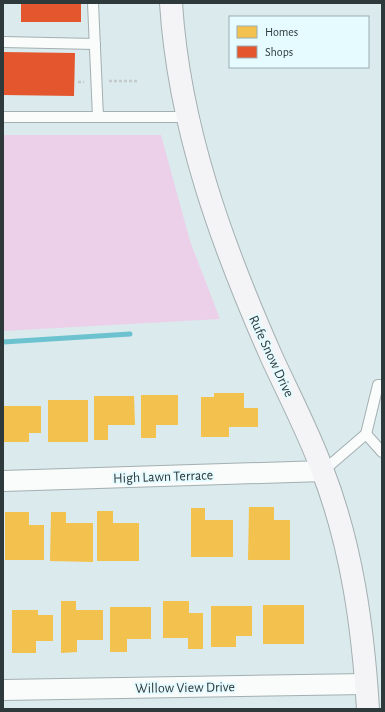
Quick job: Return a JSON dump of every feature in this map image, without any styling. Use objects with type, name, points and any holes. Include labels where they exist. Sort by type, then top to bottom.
[{"type":"main road","name":"Rufe Snow Drive","points":[[171,3],[177,52],[188,117],[196,154],[211,206],[267,347],[296,407],[323,471],[356,591],[368,709]]},
{"type":"street","name":"High Lawn Terrace","points":[[3,481],[323,471]]},
{"type":"street","name":"Willow View Drive","points":[[3,690],[366,684]]},
{"type":"lane","points":[[93,3],[98,117]]},
{"type":"lane","points":[[3,42],[95,44]]},
{"type":"lane","points":[[3,117],[188,117]]},
{"type":"lane","points":[[323,471],[366,434],[378,385],[382,385]]},
{"type":"lane","points":[[366,434],[382,452]]},
{"type":"shaded area","points":[[3,135],[161,135],[190,241],[220,319],[3,331]]},
{"type":"building: Homes","points":[[214,393],[244,393],[244,408],[258,408],[258,427],[229,427],[229,437],[201,437],[201,397],[214,397]]},
{"type":"building: Homes","points":[[141,395],[178,395],[178,425],[156,425],[156,438],[141,438]]},
{"type":"building: Homes","points":[[94,396],[134,396],[135,425],[108,425],[108,440],[94,440]]},
{"type":"building: Homes","points":[[48,400],[88,400],[88,442],[48,442]]},
{"type":"building: Homes","points":[[3,406],[41,406],[41,433],[29,433],[29,442],[3,442]]},
{"type":"building: Homes","points":[[249,507],[274,507],[274,520],[290,520],[290,560],[248,560]]},
{"type":"building: Homes","points":[[191,508],[205,508],[205,520],[233,520],[233,557],[191,557]]},
{"type":"building: Homes","points":[[97,511],[113,511],[113,523],[139,523],[139,561],[97,561]]},
{"type":"building: Homes","points":[[5,512],[29,512],[29,525],[44,525],[44,560],[5,560]]},
{"type":"building: Homes","points":[[51,512],[66,512],[66,523],[93,523],[93,562],[50,561]]},
{"type":"building: Homes","points":[[61,601],[76,601],[76,610],[103,610],[103,640],[77,640],[77,652],[61,653]]},
{"type":"building: Homes","points":[[163,601],[189,601],[189,613],[203,613],[203,649],[188,649],[188,638],[163,638]]},
{"type":"building: Homes","points":[[263,605],[304,605],[304,644],[263,644]]},
{"type":"building: Homes","points":[[211,606],[252,606],[252,636],[236,636],[236,647],[211,647]]},
{"type":"building: Homes","points":[[110,607],[151,607],[151,639],[127,639],[127,652],[110,652]]},
{"type":"building: Homes","points":[[12,610],[38,610],[38,615],[53,615],[53,641],[36,641],[36,653],[12,653]]},
{"type":"building: Shops","points":[[21,3],[81,3],[81,22],[21,22]]},
{"type":"building: Shops","points":[[3,52],[75,53],[74,96],[3,95]]},
{"type":"waterway","points":[[3,342],[130,334]]}]
